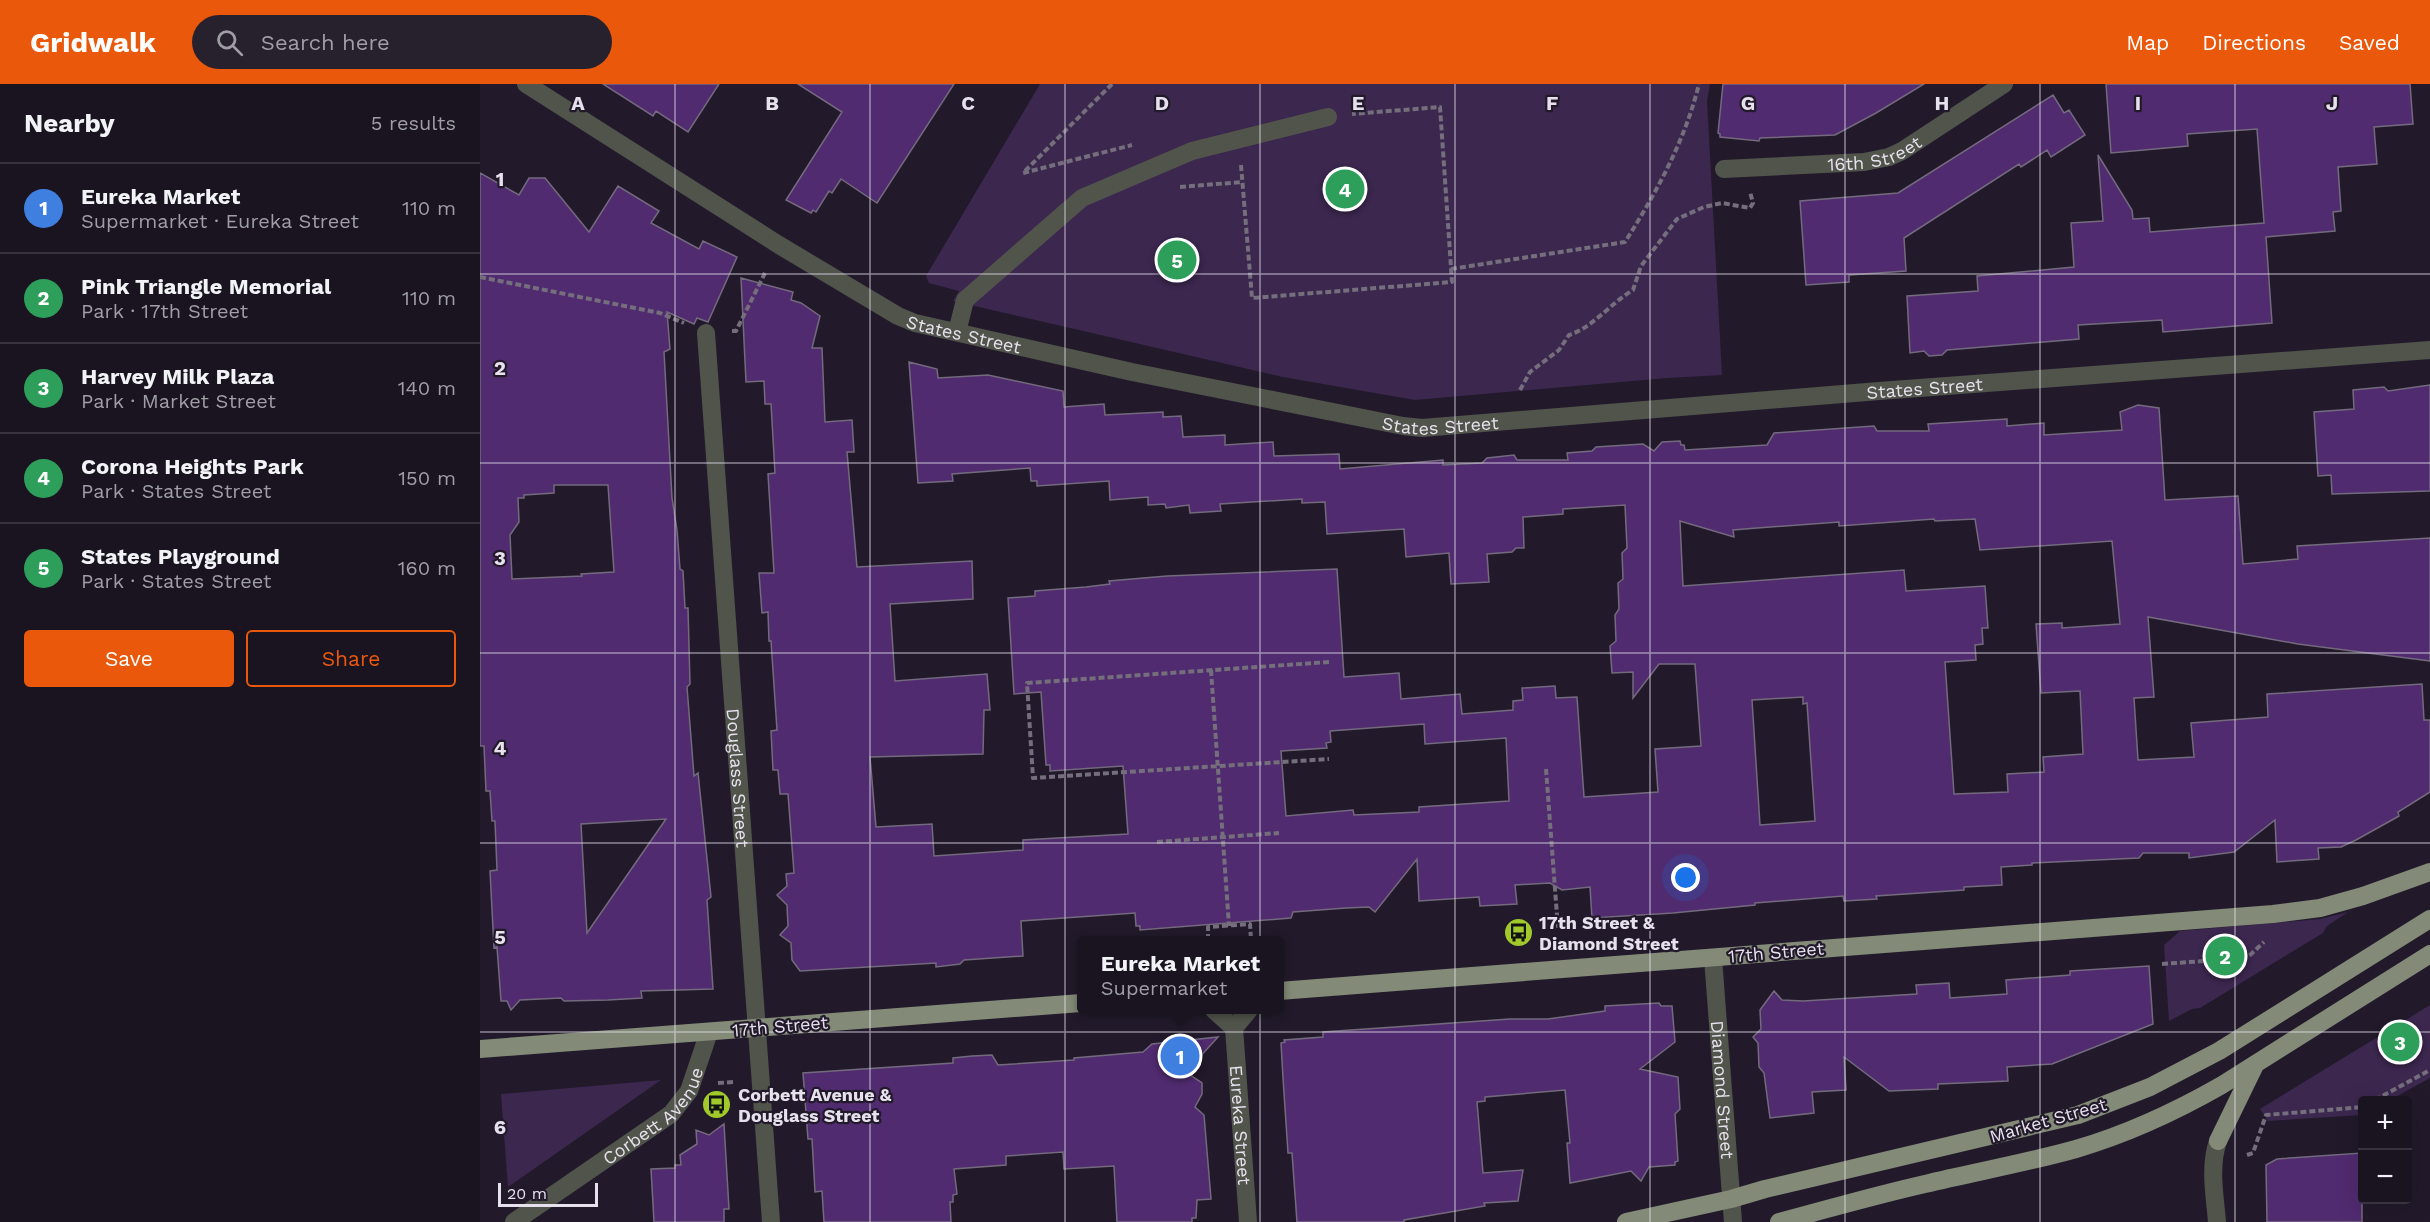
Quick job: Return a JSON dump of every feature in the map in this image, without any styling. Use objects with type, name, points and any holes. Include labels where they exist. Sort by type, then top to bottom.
[{"type":"main road","name":"17th Street","points":[[1284,991],[2274,914],[2320,908],[2363,896],[2430,872]]},
{"type":"main road","name":"Market Street","points":[[1626,1222],[2042,1125],[2114,1102],[2187,1070],[2219,1052],[2430,919]]},
{"type":"main road","name":"Market Street","points":[[1779,1222],[1880,1195],[2078,1148],[2151,1122],[2187,1105],[2255,1065],[2430,954]]},
{"type":"main road","name":"17th Street","points":[[480,1049],[1077,1003]]},
{"type":"main road","points":[[2218,1141],[2255,1065]]},
{"type":"street","name":"States Street","points":[[526,84],[779,245],[898,316],[915,323],[1132,372],[1403,426],[1422,428],[2430,350]]},
{"type":"street","name":"16th Street","points":[[1727,170],[1864,162],[1889,157],[1902,151],[2004,84]]},
{"type":"street","points":[[957,332],[965,300],[1082,198],[1192,152],[1328,117]]},
{"type":"street","name":"Douglass Street","points":[[706,333],[771,1222]]},
{"type":"street","name":"Diamond Street","points":[[1713,958],[1733,1222]]},
{"type":"street","points":[[1218,1014],[1234,1028],[1246,1014]]},
{"type":"street","name":"Eureka Street","points":[[1234,1028],[1248,1222]]},
{"type":"street","name":"Corbett Avenue","points":[[514,1222],[671,1114],[689,1091],[709,1032]]},
{"type":"street","points":[[2217,1222],[2213,1154],[2218,1141]]},
{"type":"path","points":[[1112,84],[1023,173],[1136,144]]},
{"type":"path","points":[[1451,269],[1625,242],[1657,192],[1694,103],[1699,84]]},
{"type":"path","points":[[1239,139],[1252,298],[1452,282],[1440,106],[1328,117]]},
{"type":"path","points":[[1154,167],[1160,181],[1165,186],[1242,182]]},
{"type":"path","points":[[1520,390],[1530,372],[1559,350],[1569,335],[1580,331],[1617,300],[1633,290],[1641,266],[1677,219],[1704,207],[1722,203],[1750,208],[1754,203],[1749,190],[1727,170]]},
{"type":"path","points":[[736,331],[765,273]]},
{"type":"path","points":[[480,278],[660,313]]},
{"type":"path","points":[[1329,662],[1027,683],[1033,778],[1329,759]]},
{"type":"path","points":[[1211,670],[1229,926]]},
{"type":"path","points":[[1546,769],[1558,929]]},
{"type":"path","points":[[1157,842],[1278,833]]},
{"type":"path","points":[[1209,936],[1208,927],[1250,924],[1251,936]]},
{"type":"path","points":[[2162,964],[2204,961],[2224,965],[2239,962],[2269,939]]},
{"type":"path","points":[[2383,1096],[2430,1070]]},
{"type":"path","points":[[717,1083],[734,1082]]},
{"type":"path","points":[[2247,1155],[2253,1153],[2266,1115],[2358,1107]]},
{"type":"shaded area","points":[[1040,84],[1710,84],[1707,101],[1722,375],[1415,400],[1283,377],[953,301],[959,291],[929,283],[926,276]]},
{"type":"shaded area","points":[[2348,912],[2327,926],[2323,933],[2200,1008],[2192,1009],[2169,1021],[2164,945],[2180,931],[2320,919]]},
{"type":"shaded area","points":[[2430,1005],[2430,1078],[2397,1096],[2358,1096],[2358,1115],[2268,1121],[2260,1109]]},
{"type":"shaded area","points":[[661,1080],[508,1187],[501,1094]]},
{"type":"building","points":[[603,84],[719,84],[688,132],[656,111],[653,116]]},
{"type":"building","points":[[798,84],[954,84],[877,203],[841,179],[832,193],[829,191],[816,212],[813,210],[811,213],[786,200],[842,112]]},
{"type":"building","points":[[1723,84],[1924,84],[1835,135],[1760,138],[1759,141],[1720,137],[1718,133]]},
{"type":"building","points":[[2106,84],[2410,84],[2413,124],[2374,127],[2377,164],[2338,167],[2341,211],[2333,212],[2335,231],[2266,237],[2272,323],[2163,332],[2162,320],[2078,325],[2079,339],[1947,350],[1942,355],[1929,356],[1924,351],[1910,353],[1907,296],[1978,291],[1977,276],[2074,267],[2071,223],[2103,221],[2098,155],[2132,210],[2133,219],[2149,218],[2150,232],[2264,223],[2257,129],[2187,134],[2188,146],[2111,153]]},
{"type":"building","points":[[2053,95],[2064,113],[2069,110],[2085,135],[2051,157],[2047,150],[2021,167],[2019,164],[1904,238],[1906,271],[1849,275],[1849,282],[1806,285],[1800,201],[1898,193]]},
{"type":"building","points":[[480,173],[519,195],[529,178],[545,178],[589,232],[618,186],[659,211],[651,223],[699,249],[703,241],[737,257],[708,322],[697,318],[694,324],[667,312],[670,349],[664,352],[672,498],[680,569],[683,571],[685,608],[688,608],[690,684],[687,687],[694,776],[698,773],[711,897],[707,900],[713,989],[641,991],[642,998],[608,1000],[564,1001],[561,998],[520,1000],[511,1010],[507,1001],[501,1001],[497,947],[494,948],[490,871],[497,870],[495,821],[492,821],[490,791],[486,791],[484,746],[480,746]],"holes":[[[554,485],[608,485],[614,572],[512,579],[510,535],[519,522],[518,498],[524,498],[524,495],[554,493]],[[666,819],[587,933],[581,824]]]},
{"type":"building","points":[[741,278],[793,292],[791,300],[801,303],[820,316],[812,348],[822,348],[825,422],[852,420],[854,452],[847,452],[857,567],[972,561],[973,599],[890,604],[895,681],[987,674],[990,710],[984,710],[983,754],[870,757],[876,827],[932,824],[934,856],[1023,850],[1023,840],[1128,834],[1123,766],[1050,771],[1050,765],[1046,765],[1041,692],[1014,694],[1008,598],[1035,596],[1035,591],[1167,576],[1337,569],[1344,677],[1399,673],[1401,699],[1460,694],[1462,714],[1513,710],[1513,701],[1523,700],[1522,688],[1555,686],[1556,698],[1577,697],[1584,797],[1658,792],[1655,749],[1701,746],[1695,664],[1659,664],[1633,698],[1633,672],[1612,673],[1610,646],[1616,641],[1615,615],[1619,609],[1618,583],[1623,579],[1622,553],[1627,548],[1625,505],[1563,509],[1563,514],[1523,517],[1524,548],[1516,548],[1512,552],[1487,554],[1489,582],[1451,584],[1449,553],[1406,557],[1404,529],[1327,534],[1325,502],[1302,503],[1302,499],[1220,504],[1221,511],[1190,513],[1189,505],[1166,508],[1165,504],[1148,505],[1148,497],[1110,500],[1109,481],[1037,486],[1037,481],[1031,481],[1030,468],[952,474],[953,481],[918,483],[909,362],[937,369],[938,378],[988,375],[1063,391],[1064,407],[1104,404],[1105,415],[1163,412],[1163,417],[1181,416],[1183,437],[1225,435],[1225,445],[1273,442],[1274,456],[1339,454],[1340,469],[1443,460],[1443,465],[1482,463],[1487,458],[1514,455],[1517,460],[1568,460],[1567,453],[1592,451],[1596,447],[1643,444],[1654,451],[1662,442],[1680,441],[1685,450],[1767,445],[1774,433],[1874,426],[1877,431],[1929,431],[1928,424],[2007,419],[2007,426],[2044,423],[2044,435],[2122,430],[2120,412],[2138,405],[2159,408],[2165,500],[2238,496],[2243,564],[2298,559],[2297,546],[2430,538],[2430,661],[2298,644],[2148,617],[2154,697],[2134,698],[2138,760],[2194,757],[2191,723],[2268,717],[2267,694],[2422,684],[2424,720],[2430,720],[2430,792],[2398,812],[2399,816],[2356,840],[2341,847],[2318,848],[2319,859],[2277,862],[2275,820],[2234,852],[2189,858],[2189,853],[2143,853],[2139,858],[2032,863],[2032,865],[2001,867],[2002,885],[1876,896],[1877,899],[1844,901],[1843,896],[1673,913],[1592,918],[1590,887],[1562,890],[1550,883],[1515,885],[1517,904],[1480,906],[1479,897],[1419,901],[1417,859],[1375,912],[1369,907],[1293,912],[1291,918],[1140,930],[1140,926],[1136,926],[1135,913],[1021,921],[1023,956],[964,960],[960,964],[936,967],[936,963],[800,971],[792,960],[791,943],[780,935],[788,926],[787,905],[777,895],[787,886],[786,874],[794,873],[788,794],[780,794],[778,770],[773,770],[771,731],[777,730],[771,641],[769,641],[768,612],[762,613],[759,573],[774,573],[768,474],[775,473],[771,404],[765,404],[764,381],[746,382]],"holes":[[[1934,519],[1935,521],[1975,519],[1980,550],[2112,541],[2120,624],[2062,628],[2062,623],[2036,624],[2041,693],[2080,691],[2083,754],[2043,757],[2044,772],[2007,774],[2008,792],[1954,794],[1945,662],[1976,660],[1975,645],[1983,644],[1982,628],[1988,628],[1985,586],[1906,591],[1904,570],[1683,586],[1680,521],[1734,537],[1733,530],[1839,522],[1839,526]],[[1803,697],[1803,704],[1807,703],[1815,821],[1760,825],[1752,700]],[[1424,724],[1425,744],[1506,738],[1509,801],[1419,807],[1419,812],[1354,815],[1353,810],[1286,816],[1281,751],[1327,748],[1326,743],[1331,742],[1330,731]]]},
{"type":"building","points":[[2430,385],[2430,491],[2332,494],[2331,475],[2318,476],[2314,412],[2354,409],[2353,390],[2384,387],[2388,391]]},
{"type":"building","points":[[2149,966],[2153,1024],[2052,1064],[2007,1067],[2008,1081],[1938,1084],[1938,1089],[1889,1091],[1844,1057],[1846,1090],[1812,1092],[1814,1113],[1770,1118],[1764,1073],[1759,1067],[1758,1043],[1753,1037],[1761,1029],[1760,1010],[1774,991],[1782,1000],[1803,1001],[1917,994],[1916,985],[1949,983],[1950,998],[2007,994],[2006,980],[2070,975],[2070,971]]},
{"type":"building","points":[[1659,1003],[1661,1006],[1672,1006],[1675,1042],[1640,1069],[1678,1077],[1680,1109],[1675,1114],[1678,1161],[1675,1165],[1649,1167],[1641,1181],[1631,1171],[1570,1183],[1567,1143],[1570,1143],[1565,1090],[1485,1097],[1485,1101],[1477,1102],[1483,1173],[1523,1170],[1518,1201],[1484,1203],[1485,1206],[1404,1220],[1404,1222],[1297,1222],[1292,1153],[1288,1153],[1281,1043],[1285,1042],[1284,1040],[1323,1037],[1323,1032],[1510,1019],[1548,1019],[1605,1011],[1605,1006]]},
{"type":"building","points":[[1218,1037],[1186,1072],[1202,1083],[1202,1094],[1195,1107],[1204,1115],[1211,1199],[1197,1200],[1196,1218],[1192,1218],[1192,1222],[1117,1222],[1114,1166],[1064,1169],[1063,1152],[1006,1156],[1006,1165],[954,1169],[957,1194],[953,1195],[953,1202],[950,1202],[951,1222],[824,1222],[822,1191],[815,1192],[812,1139],[808,1139],[803,1073],[953,1063],[953,1058],[992,1055],[998,1065],[1074,1060],[1074,1058],[1143,1052],[1152,1044]]},
{"type":"building","points":[[724,1124],[729,1209],[724,1209],[724,1222],[654,1222],[651,1169],[675,1168],[675,1165],[681,1165],[680,1155],[697,1144],[696,1130],[709,1135]]},
{"type":"building","points":[[2358,1153],[2358,1204],[2362,1204],[2362,1222],[2267,1222],[2266,1165],[2277,1159]]},
{"type":"place","name":"Corona Heights Park","points":[[1345,189]]},
{"type":"place","name":"States Playground","points":[[1177,260]]},
{"type":"place","name":"17th Street & Diamond Street","points":[[1518,932]]},
{"type":"place","name":"Pink Triangle Memorial","points":[[2225,956]]},
{"type":"place","name":"Harvey Milk Plaza","points":[[2400,1042]]},
{"type":"place","name":"Eureka Market","points":[[1180,1056]]},
{"type":"place","name":"Corbett Avenue & Douglass Street","points":[[717,1104]]}]
